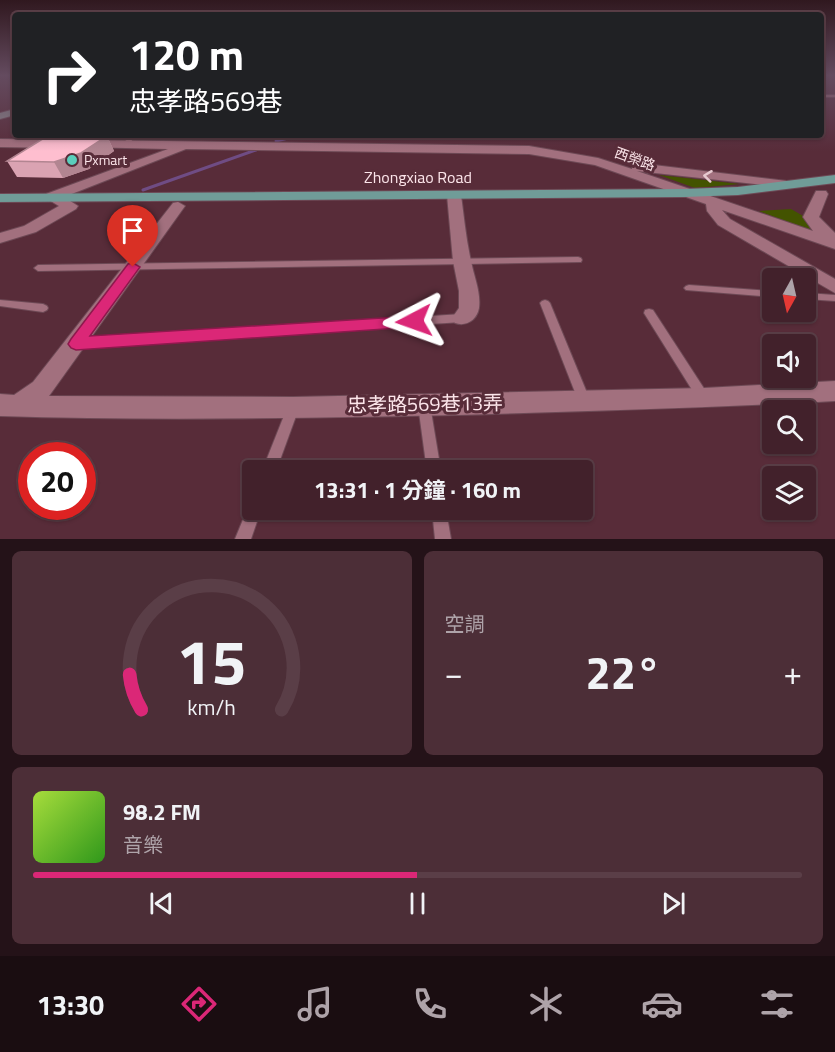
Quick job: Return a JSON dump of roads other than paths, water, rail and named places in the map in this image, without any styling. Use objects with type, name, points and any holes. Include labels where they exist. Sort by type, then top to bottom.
[{"type":"main road","name":"Zhongxiao Road","points":[[0,207],[178,206],[684,193],[787,186],[835,179]]},
{"type":"main road","name":"Zhongxiao Road","points":[[0,198],[713,202],[828,193]]},
{"type":"street","points":[[51,197],[206,138]]},
{"type":"street","points":[[523,138],[529,150]]},
{"type":"street","name":"西榮路","points":[[0,143],[529,150],[598,162],[684,193],[835,242]]},
{"type":"street","points":[[598,162],[787,186]]},
{"type":"street","points":[[828,193],[811,217],[820,229],[835,242]]},
{"type":"street","points":[[51,197],[71,206]]},
{"type":"street","points":[[454,200],[469,300],[469,310],[462,318]]},
{"type":"street","points":[[713,202],[715,211],[724,222],[835,287]]},
{"type":"street","points":[[0,238],[30,229],[71,206]]},
{"type":"street","points":[[5,409],[42,389],[178,206]]},
{"type":"street","name":"忠孝路569巷13弄","points":[[5,409],[293,408],[704,398],[835,391]]},
{"type":"lane","points":[[125,144],[132,138]]},
{"type":"lane","points":[[39,268],[578,260]]},
{"type":"lane","points":[[689,288],[762,293]]},
{"type":"lane","points":[[816,297],[835,298]]},
{"type":"lane","points":[[0,303],[43,308]]},
{"type":"lane","points":[[545,303],[584,400]]},
{"type":"lane","points":[[649,313],[704,398]]},
{"type":"lane","points":[[76,344],[462,318]]},
{"type":"lane","points":[[424,405],[432,460]]},
{"type":"lane","points":[[273,460],[293,408]]},
{"type":"lane","points":[[243,539],[250,520]]},
{"type":"lane","points":[[440,520],[443,539]]},
{"type":"waterway","points":[[276,141],[288,138]]},
{"type":"waterway","points":[[143,190],[256,150]]},
{"type":"place","name":"Pxmart","points":[[72,160]]}]
